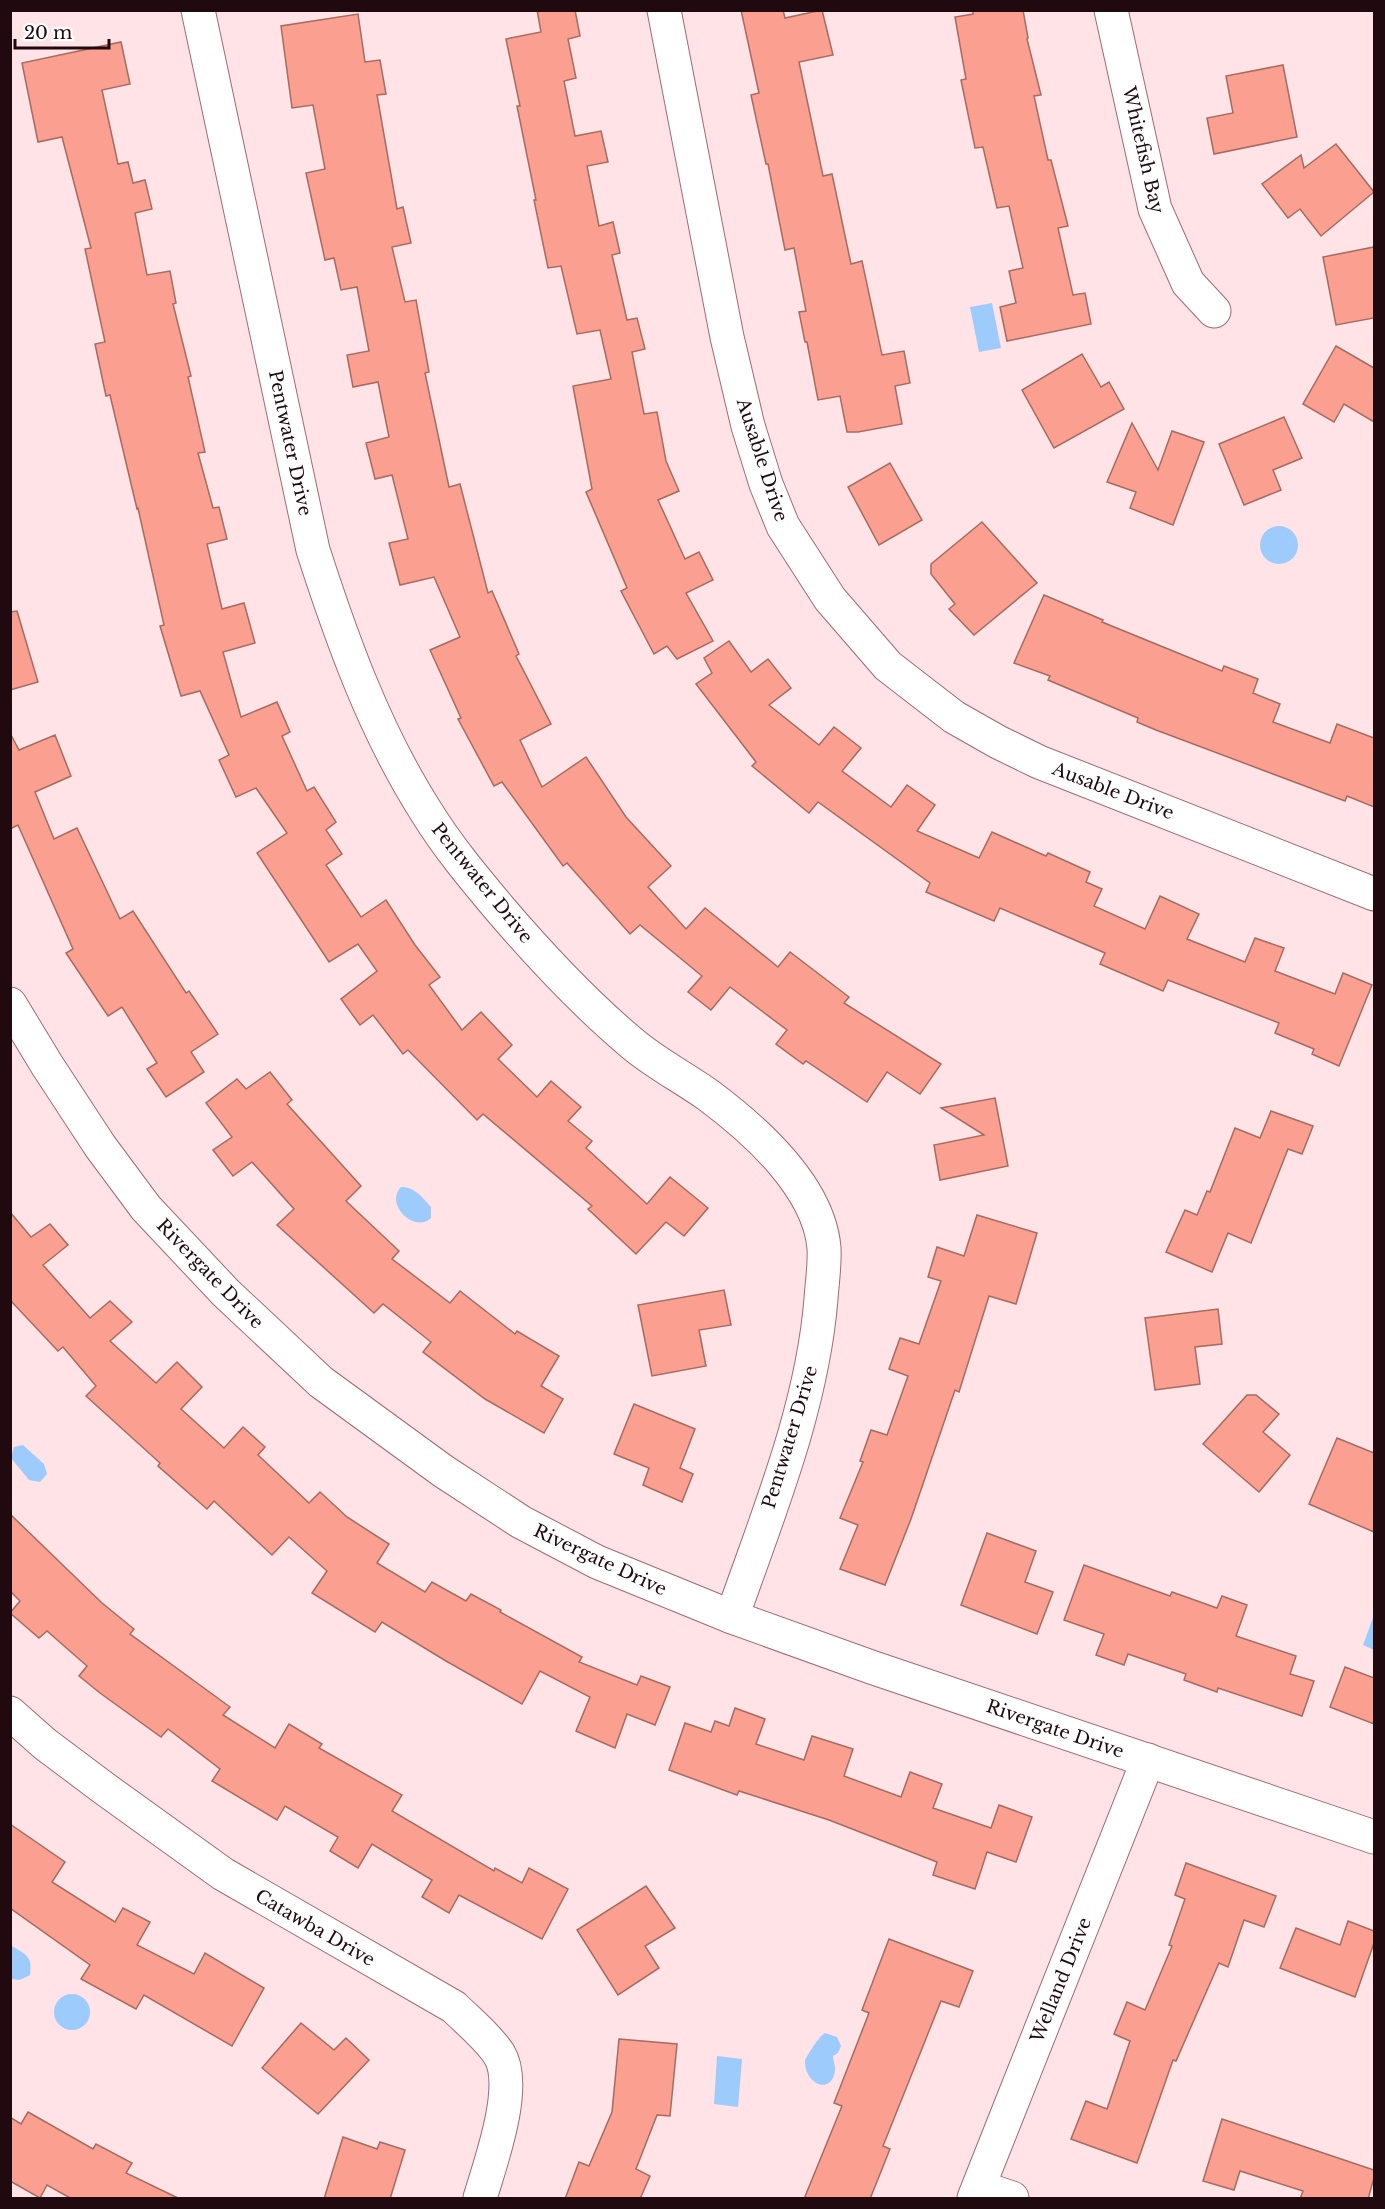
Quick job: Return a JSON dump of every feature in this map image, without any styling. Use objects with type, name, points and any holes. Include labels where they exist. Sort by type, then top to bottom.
[{"type":"street","name":"Pentwater Drive","points":[[198,10],[313,550],[358,677],[392,749],[426,812],[467,870],[528,941],[573,988],[636,1046],[709,1096],[757,1136],[795,1178],[816,1215],[824,1248],[818,1331],[809,1385],[732,1617]]},
{"type":"street","name":"Ausable Drive","points":[[664,10],[727,337],[748,426],[766,484],[783,526],[830,599],[888,666],[954,717],[998,742],[1039,762],[1374,894]]},
{"type":"street","name":"Whitefish Bay","points":[[1112,10],[1155,209],[1188,283],[1214,311]]},
{"type":"street","name":"Rivergate Drive","points":[[10,1004],[100,1146],[146,1208],[226,1293],[321,1382],[443,1472],[521,1522],[597,1562],[732,1617],[870,1667],[1374,1837]]},
{"type":"street","name":"Catawba Drive","points":[[10,1713],[45,1744],[223,1874],[453,2007],[478,2031],[500,2055],[507,2086],[501,2126],[480,2199]]},
{"type":"street","name":"Welland Drive","points":[[976,2193],[1148,1760]]},
{"type":"street","points":[[976,2193],[1012,2199]]},
{"type":"water","points":[[992,303],[1001,348],[979,352],[970,307]]},
{"type":"water","points":[[1279,526],[1286,527],[1292,532],[1297,538],[1297,552],[1292,558],[1286,563],[1279,564],[1272,563],[1266,558],[1261,552],[1260,545],[1261,538],[1266,532],[1272,527]]},
{"type":"water","points":[[401,1187],[406,1187],[421,1196],[431,1207],[431,1218],[424,1222],[417,1222],[404,1215],[396,1201]]},
{"type":"water","points":[[23,1445],[44,1464],[47,1474],[40,1482],[29,1480],[11,1458],[14,1447]]},
{"type":"water","points":[[1374,1615],[1374,1650],[1363,1645]]},
{"type":"water","points":[[10,1945],[29,1959],[30,1975],[20,1980],[11,1979]]},
{"type":"water","points":[[72,1994],[84,2000],[90,2012],[84,2024],[72,2030],[60,2024],[54,2012],[60,2000]]},
{"type":"water","points":[[825,2033],[837,2037],[841,2046],[838,2053],[833,2056],[835,2069],[833,2079],[823,2085],[813,2081],[806,2068],[805,2060]]},
{"type":"water","points":[[717,2056],[742,2059],[738,2107],[714,2104]]},
{"type":"building","points":[[537,10],[575,10],[580,36],[568,39],[576,78],[564,81],[575,136],[601,131],[608,162],[587,166],[599,226],[613,222],[620,253],[612,255],[627,320],[637,318],[645,349],[632,352],[644,414],[657,412],[666,461],[679,491],[658,500],[685,559],[699,552],[713,580],[686,593],[713,641],[677,659],[667,646],[654,654],[621,591],[627,588],[586,492],[592,489],[573,386],[611,379],[600,330],[577,334],[561,266],[548,268],[534,200],[536,200],[517,106],[520,106],[506,39],[541,32]]},
{"type":"building","points":[[741,10],[783,10],[785,18],[822,10],[833,55],[799,62],[823,176],[832,174],[851,264],[862,261],[882,355],[904,351],[910,383],[895,386],[902,424],[847,432],[840,396],[818,400],[799,312],[806,311],[794,248],[785,250],[768,164],[766,164],[751,95],[759,93]]},
{"type":"building","points":[[973,10],[1023,10],[1027,39],[1041,95],[1034,96],[1048,160],[1051,160],[1068,226],[1058,228],[1073,295],[1085,293],[1091,324],[1007,341],[1000,307],[1016,303],[1009,271],[1023,268],[1009,206],[997,208],[983,147],[975,148],[961,80],[966,79],[955,17],[973,14]]},
{"type":"building","points":[[358,14],[365,62],[380,60],[386,94],[377,95],[397,209],[403,207],[411,243],[392,247],[405,302],[416,300],[429,372],[425,373],[449,487],[460,484],[488,593],[492,591],[519,654],[516,656],[551,724],[520,740],[542,787],[586,757],[626,817],[671,866],[648,887],[686,929],[705,908],[778,967],[790,952],[849,997],[844,1003],[941,1064],[920,1094],[887,1072],[867,1102],[806,1061],[803,1064],[776,1044],[787,1030],[730,987],[711,1010],[688,992],[702,976],[640,925],[630,934],[567,863],[563,866],[502,782],[494,786],[458,719],[461,718],[430,650],[460,637],[434,577],[400,585],[389,543],[408,539],[392,475],[375,479],[366,443],[389,437],[378,382],[353,387],[347,355],[369,351],[357,287],[341,290],[334,258],[325,260],[306,173],[325,169],[313,105],[292,108],[281,26]]},
{"type":"building","points":[[121,42],[130,84],[102,90],[118,164],[128,162],[133,183],[145,180],[152,209],[135,213],[147,275],[170,271],[176,303],[173,304],[191,376],[188,377],[205,452],[198,453],[213,508],[219,507],[227,539],[207,544],[222,609],[244,603],[255,643],[223,652],[241,717],[277,702],[290,732],[282,736],[307,791],[314,787],[336,822],[326,830],[342,854],[326,865],[361,917],[386,900],[415,945],[440,977],[429,985],[462,1030],[481,1012],[512,1045],[498,1059],[537,1097],[551,1081],[581,1107],[568,1121],[592,1141],[586,1148],[647,1204],[670,1177],[708,1208],[684,1236],[666,1222],[636,1254],[588,1209],[592,1206],[483,1114],[477,1120],[408,1050],[403,1054],[373,1015],[360,1025],[341,999],[377,971],[358,944],[329,962],[257,853],[287,833],[256,788],[236,797],[219,760],[229,755],[200,691],[181,696],[160,626],[164,625],[138,508],[110,395],[106,396],[95,344],[105,342],[85,249],[91,248],[62,137],[38,142],[22,63]]},
{"type":"building","points":[[1283,65],[1297,137],[1214,154],[1207,118],[1233,113],[1226,76]]},
{"type":"building","points":[[1336,144],[1374,192],[1321,236],[1300,209],[1288,218],[1262,184],[1301,155],[1304,168]]},
{"type":"building","points":[[1374,247],[1374,318],[1336,325],[1323,257]]},
{"type":"building","points":[[1336,346],[1374,368],[1374,422],[1344,404],[1334,422],[1303,404]]},
{"type":"building","points":[[1082,354],[1101,387],[1109,382],[1124,409],[1054,448],[1022,390]]},
{"type":"building","points":[[1284,417],[1302,458],[1273,470],[1281,490],[1244,505],[1219,444]]},
{"type":"building","points":[[1132,423],[1158,470],[1172,431],[1204,442],[1173,525],[1130,508],[1136,492],[1107,482]]},
{"type":"building","points":[[890,463],[922,520],[879,545],[848,487]]},
{"type":"building","points":[[982,522],[1037,583],[974,635],[949,609],[955,604],[931,574],[931,564]]},
{"type":"building","points":[[1044,595],[1103,620],[1102,622],[1222,671],[1224,666],[1258,679],[1253,693],[1280,704],[1273,722],[1330,743],[1337,724],[1374,738],[1374,807],[1347,796],[1345,801],[1156,730],[1137,722],[1138,718],[1048,680],[1050,676],[1014,663]]},
{"type":"building","points":[[17,611],[38,682],[10,690],[10,612]]},
{"type":"building","points":[[729,641],[751,672],[768,659],[791,688],[769,705],[819,745],[834,727],[861,748],[842,771],[891,807],[907,785],[935,805],[917,831],[979,858],[992,832],[1046,856],[1048,853],[1090,872],[1086,882],[1102,889],[1094,906],[1145,929],[1160,896],[1199,914],[1187,939],[1245,962],[1255,938],[1284,948],[1275,971],[1335,994],[1343,973],[1372,985],[1339,1066],[1312,1054],[1314,1049],[1275,1033],[1279,1023],[1168,980],[1163,991],[1100,964],[1105,953],[1000,908],[994,921],[926,892],[930,883],[818,802],[809,813],[752,766],[756,762],[696,684],[712,673],[704,658]]},
{"type":"building","points":[[10,733],[19,750],[55,735],[71,776],[35,792],[54,839],[77,828],[120,919],[133,911],[186,993],[189,991],[218,1034],[191,1052],[204,1072],[166,1097],[147,1069],[157,1063],[122,1007],[108,1016],[66,953],[73,949],[18,825],[10,829]]},
{"type":"building","points":[[270,1072],[292,1100],[287,1104],[361,1186],[346,1201],[399,1251],[392,1259],[450,1303],[460,1291],[515,1334],[517,1331],[559,1356],[541,1386],[563,1399],[544,1433],[485,1399],[423,1352],[431,1342],[383,1304],[374,1313],[277,1225],[294,1209],[252,1162],[233,1176],[213,1150],[232,1137],[206,1103],[237,1079],[246,1089]]},
{"type":"building","points":[[995,1098],[1008,1166],[940,1180],[934,1145],[984,1135],[941,1108]]},
{"type":"building","points":[[1271,1111],[1313,1126],[1302,1154],[1288,1149],[1251,1243],[1228,1233],[1212,1272],[1166,1252],[1185,1210],[1197,1215],[1207,1191],[1210,1192],[1235,1128],[1260,1138]]},
{"type":"building","points":[[10,1212],[31,1237],[50,1224],[68,1245],[43,1265],[90,1318],[110,1301],[132,1322],[110,1341],[156,1383],[177,1362],[202,1387],[181,1409],[224,1448],[243,1427],[265,1447],[258,1455],[309,1503],[320,1492],[347,1517],[389,1544],[377,1563],[425,1592],[432,1582],[466,1601],[471,1594],[582,1657],[579,1662],[637,1685],[641,1676],[670,1687],[655,1725],[627,1714],[615,1748],[576,1731],[590,1697],[540,1671],[522,1704],[382,1622],[375,1632],[312,1593],[327,1571],[289,1537],[272,1555],[214,1501],[207,1509],[158,1466],[160,1463],[86,1396],[96,1386],[63,1347],[58,1351],[10,1300]]},
{"type":"building","points":[[977,1215],[1037,1233],[1016,1304],[989,1296],[959,1392],[955,1390],[911,1519],[885,1585],[840,1569],[858,1525],[840,1518],[863,1462],[860,1461],[871,1430],[887,1435],[908,1376],[889,1369],[900,1338],[919,1344],[941,1281],[928,1277],[937,1247],[964,1256]]},
{"type":"building","points":[[724,1290],[731,1325],[699,1330],[706,1366],[652,1376],[638,1305]]},
{"type":"building","points":[[1218,1309],[1222,1344],[1195,1347],[1200,1384],[1155,1390],[1145,1318]]},
{"type":"building","points":[[1247,1395],[1256,1395],[1279,1414],[1263,1432],[1290,1455],[1259,1492],[1203,1444]]},
{"type":"building","points":[[634,1404],[695,1429],[680,1468],[693,1474],[682,1502],[643,1485],[649,1468],[614,1454]]},
{"type":"building","points":[[1337,1438],[1374,1453],[1374,1532],[1309,1504]]},
{"type":"building","points":[[10,1514],[102,1603],[134,1629],[130,1634],[230,1707],[223,1715],[275,1748],[289,1724],[322,1744],[319,1748],[402,1795],[392,1811],[494,1871],[495,1868],[522,1883],[529,1868],[568,1889],[542,1939],[459,1895],[449,1913],[422,1897],[432,1880],[372,1844],[358,1868],[330,1851],[338,1837],[285,1806],[277,1820],[212,1781],[220,1769],[168,1729],[161,1737],[100,1693],[79,1676],[87,1666],[47,1631],[39,1638],[10,1613],[20,1601],[10,1591]]},
{"type":"building","points":[[987,1533],[1036,1551],[1025,1582],[1053,1592],[1037,1634],[961,1605]]},
{"type":"building","points":[[1084,1565],[1170,1596],[1172,1592],[1217,1608],[1222,1596],[1247,1605],[1236,1636],[1296,1656],[1290,1674],[1314,1681],[1302,1716],[1218,1688],[1217,1692],[1184,1680],[1186,1674],[1128,1654],[1124,1665],[1096,1655],[1104,1634],[1064,1620]]},
{"type":"building","points":[[1345,1667],[1374,1678],[1374,1724],[1330,1707]]},
{"type":"building","points":[[735,1708],[765,1719],[756,1744],[804,1760],[812,1736],[853,1749],[844,1776],[901,1797],[910,1772],[942,1784],[933,1808],[991,1828],[999,1805],[1032,1817],[1016,1862],[987,1852],[975,1889],[933,1875],[937,1862],[829,1820],[739,1791],[737,1795],[669,1770],[685,1723],[711,1732],[715,1721],[729,1726]]},
{"type":"building","points":[[10,1824],[65,1862],[52,1882],[115,1922],[123,1908],[150,1922],[137,1945],[194,1974],[205,1953],[264,1988],[232,2046],[144,1995],[136,2009],[81,1979],[90,1965],[10,1908]]},
{"type":"building","points":[[1186,1863],[1276,1896],[1264,1927],[1244,1920],[1228,1967],[1219,1963],[1176,2061],[1173,2060],[1137,2163],[1071,2139],[1086,2101],[1107,2109],[1130,2041],[1114,2034],[1127,2002],[1145,2010],[1172,1946],[1169,1945],[1185,1899],[1175,1895]]},
{"type":"building","points":[[646,1886],[675,1928],[645,1946],[659,1968],[618,1995],[577,1930]]},
{"type":"building","points":[[1348,1921],[1374,1931],[1374,1943],[1355,1997],[1280,1968],[1296,1928],[1340,1945]]},
{"type":"building","points":[[889,1939],[973,1971],[959,2007],[941,2001],[883,2146],[890,2149],[870,2199],[804,2199],[842,2106],[834,2103],[869,2013],[862,2010]]},
{"type":"building","points":[[301,2023],[334,2050],[346,2038],[369,2060],[318,2114],[262,2068]]},
{"type":"building","points":[[619,2039],[677,2044],[670,2116],[657,2115],[636,2169],[650,2176],[640,2199],[565,2199],[579,2162],[589,2166],[612,2112]]},
{"type":"building","points":[[28,2112],[93,2149],[96,2144],[132,2163],[126,2173],[180,2199],[72,2199],[47,2185],[40,2198],[10,2181],[10,2117],[21,2124]]},
{"type":"building","points":[[1222,2119],[1374,2170],[1368,2199],[1300,2199],[1303,2191],[1240,2171],[1234,2190],[1203,2181]]},
{"type":"building","points":[[343,2137],[377,2149],[380,2142],[405,2150],[390,2199],[324,2199]]}]
